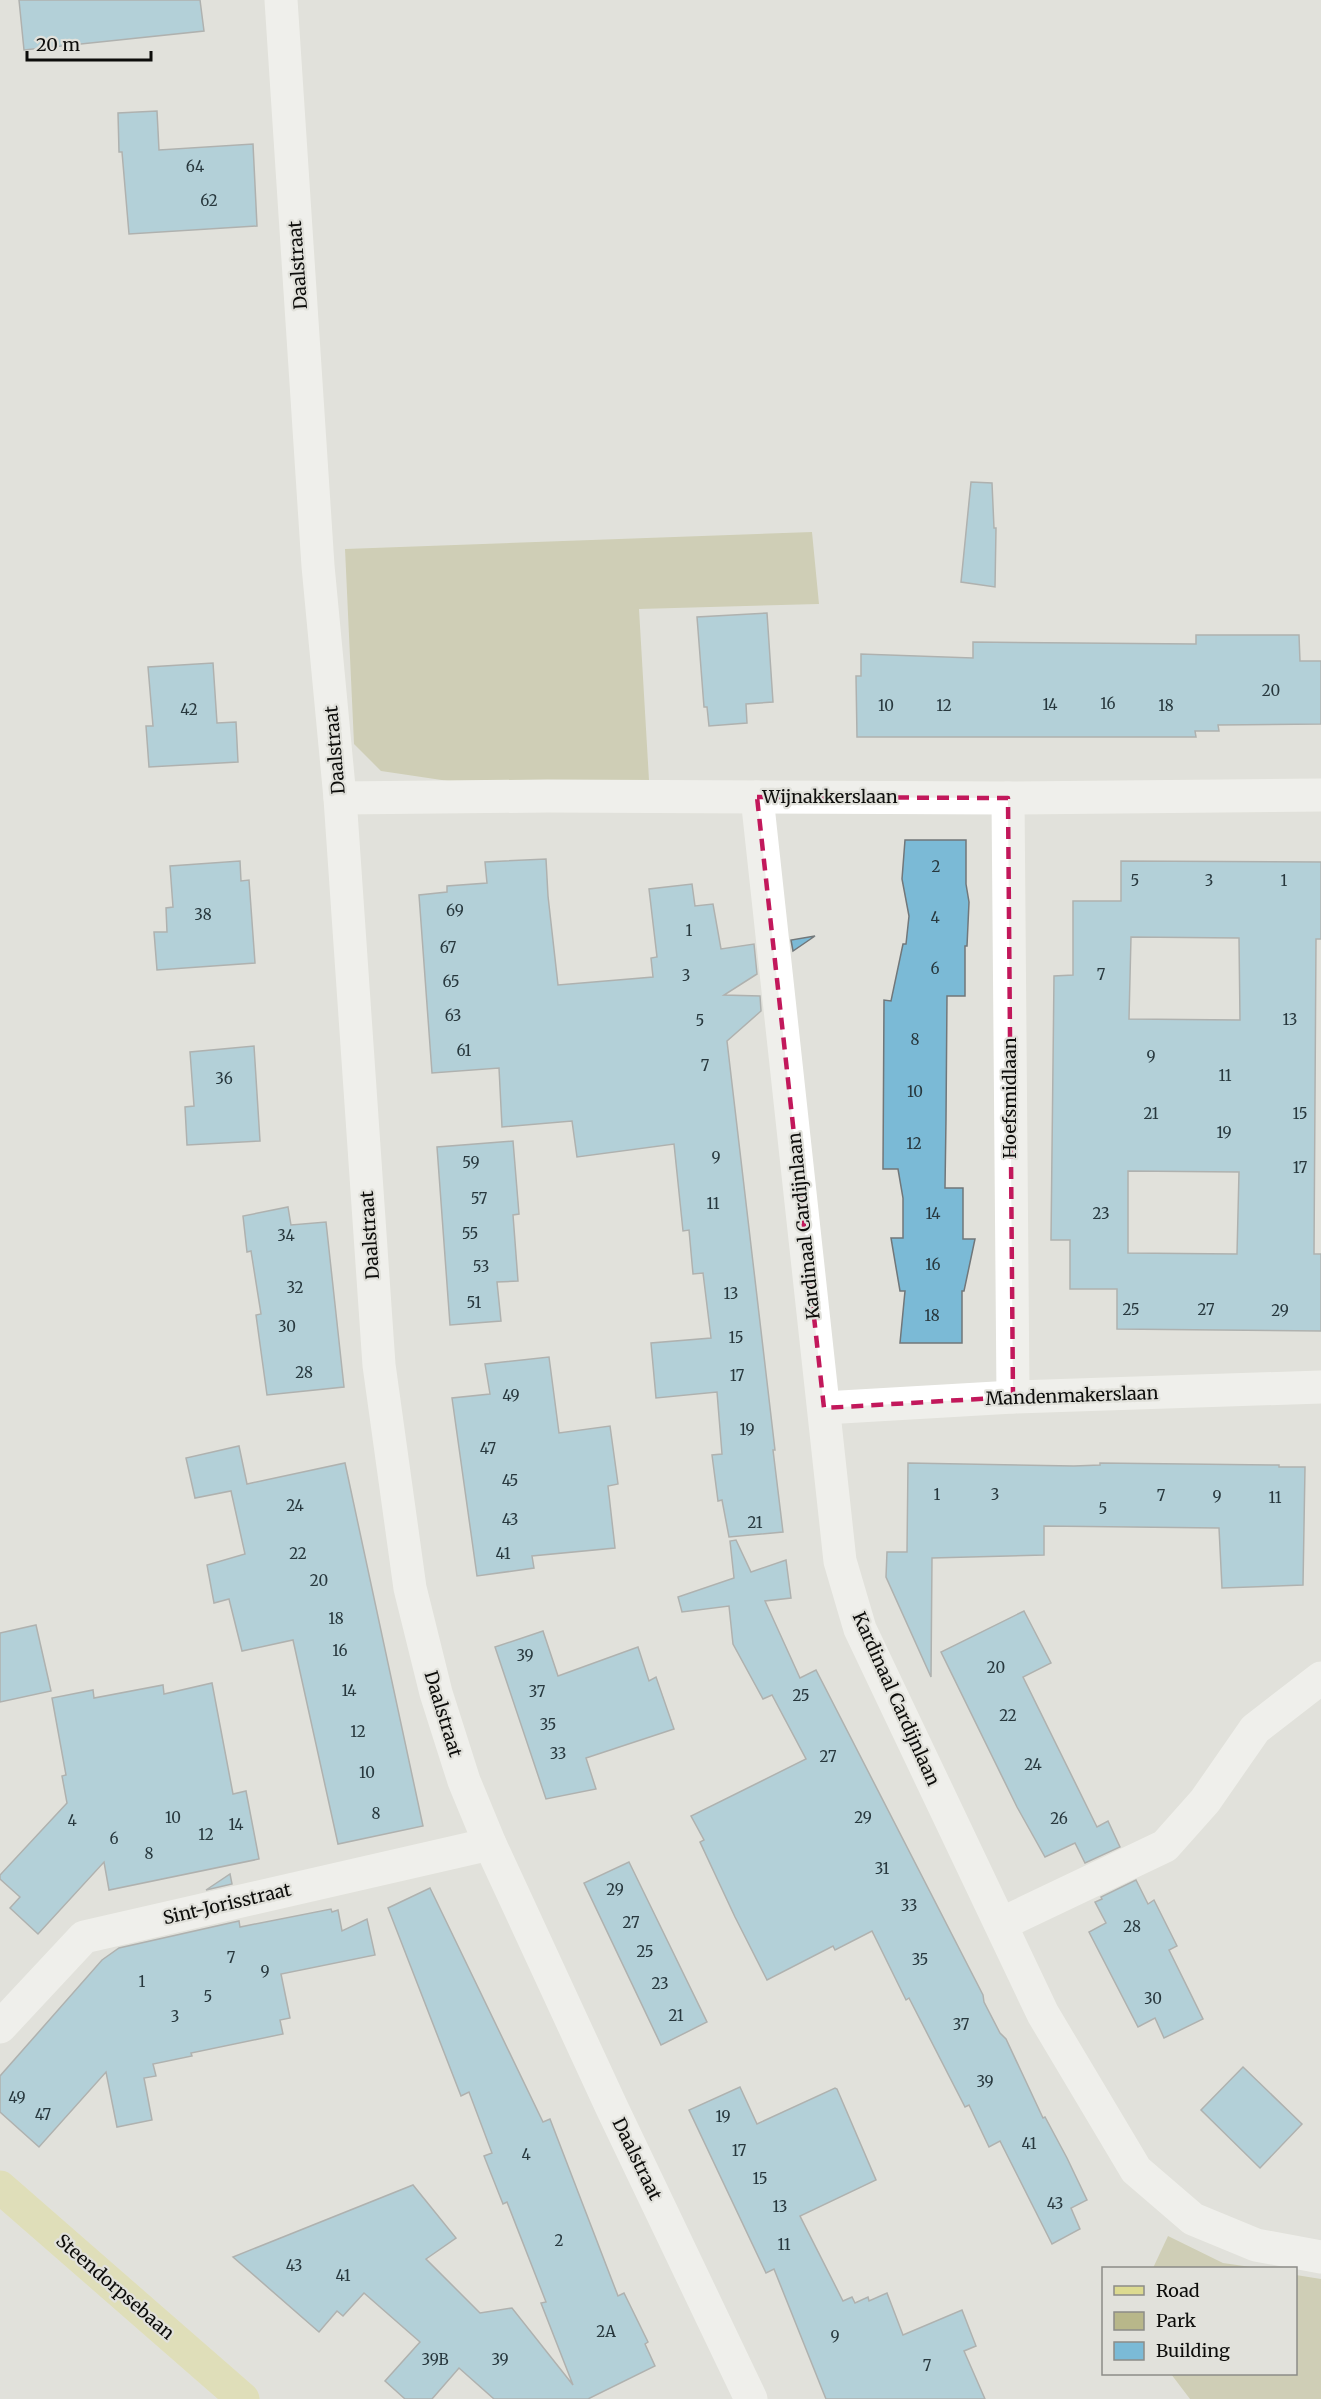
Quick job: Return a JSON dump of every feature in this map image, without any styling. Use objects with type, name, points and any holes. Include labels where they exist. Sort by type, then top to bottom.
[{"type":"main road","name":"Steendorpsebaan","points":[[0,2187],[239,2395]]},
{"type":"street","name":"Daalstraat","points":[[281,0],[318,566],[340,798],[378,1354],[410,1588],[436,1693],[464,1781],[490,1844],[612,2108],[751,2399]]},
{"type":"street","name":"Wijnakkerslaan","points":[[340,798],[757,796],[1008,798],[1321,795]]},
{"type":"street","name":"Kardinaal Cardijnlaan","points":[[757,796],[840,1561],[860,1629],[1043,2014],[1136,2170],[1193,2219],[1256,2245],[1321,2257]]},
{"type":"street","name":"Hoefsmidlaan","points":[[1008,798],[1013,1397]]},
{"type":"street","name":"Mandenmakerslaan","points":[[824,1408],[1013,1397],[1321,1387]]},
{"type":"street","points":[[1001,1924],[1165,1846],[1205,1801],[1255,1729],[1321,1678]]},
{"type":"street","name":"Sint-Jorisstraat","points":[[0,2027],[84,1937],[490,1844]]},
{"type":"highlighted area","points":[[757,797],[1008,798],[1013,1397],[824,1408]]},
{"type":"green space","points":[[812,532],[819,604],[639,609],[649,780],[455,782],[381,771],[354,744],[345,549]]},
{"type":"green space","points":[[1168,2236],[1223,2263],[1251,2267],[1153,2267]]},
{"type":"green space","points":[[1297,2275],[1321,2279],[1321,2399],[1190,2399],[1172,2375],[1297,2375]]},
{"type":"building","points":[[19,0],[200,0],[204,31],[24,50]]},
{"type":"building","points":[[157,111],[159,150],[253,144],[257,226],[129,234],[122,152],[119,152],[118,113]]},
{"type":"building","points":[[971,482],[992,483],[994,528],[996,528],[995,587],[961,582]]},
{"type":"building","points":[[767,613],[773,702],[746,704],[747,723],[709,726],[707,707],[704,707],[697,617]]},
{"type":"building","points":[[1196,635],[1299,635],[1300,661],[1321,661],[1321,724],[1218,725],[1219,731],[1195,731],[1196,737],[857,737],[856,676],[861,676],[861,654],[973,658],[973,642],[1196,644]]},
{"type":"building","points":[[213,663],[217,723],[236,722],[238,762],[149,767],[146,726],[153,726],[148,667]]},
{"type":"building","points":[[905,840],[966,840],[966,884],[969,902],[967,946],[965,946],[965,996],[947,996],[945,1188],[963,1188],[963,1239],[975,1239],[964,1291],[962,1291],[962,1343],[900,1343],[905,1291],[900,1291],[891,1238],[903,1238],[903,1198],[898,1169],[883,1169],[884,1000],[891,1001],[903,944],[906,944],[909,916],[902,879]]},
{"type":"building","points":[[546,859],[558,985],[653,977],[651,958],[657,957],[649,889],[692,884],[695,906],[713,904],[721,949],[754,944],[757,974],[724,995],[760,996],[761,1011],[727,1041],[783,1532],[729,1537],[722,1500],[718,1501],[712,1455],[722,1454],[717,1392],[656,1398],[651,1343],[711,1338],[703,1273],[693,1274],[689,1230],[683,1231],[674,1144],[577,1157],[572,1121],[502,1127],[499,1068],[432,1073],[419,895],[447,892],[447,886],[487,883],[485,862]]},
{"type":"building","points":[[240,861],[241,881],[249,880],[255,963],[157,970],[154,932],[167,932],[166,908],[173,907],[170,866]]},
{"type":"building","points":[[1121,861],[1321,862],[1321,939],[1316,939],[1314,1254],[1321,1254],[1321,1331],[1117,1329],[1117,1289],[1070,1289],[1070,1240],[1051,1240],[1054,976],[1073,975],[1073,901],[1121,901]],"holes":[[[1131,937],[1239,938],[1240,1020],[1129,1019]],[[1128,1171],[1239,1172],[1237,1254],[1128,1253]]]},
{"type":"building","points":[[815,936],[793,951],[791,940]]},
{"type":"building","points":[[254,1046],[260,1141],[187,1145],[185,1107],[194,1106],[190,1052]]},
{"type":"building","points":[[513,1141],[519,1214],[513,1215],[518,1281],[497,1282],[501,1321],[450,1325],[437,1147]]},
{"type":"building","points":[[288,1207],[291,1225],[326,1222],[344,1387],[267,1395],[256,1315],[261,1314],[251,1251],[247,1252],[243,1216]]},
{"type":"building","points":[[549,1357],[559,1433],[610,1426],[618,1484],[608,1486],[615,1548],[532,1556],[534,1568],[477,1576],[452,1398],[490,1394],[485,1364]]},
{"type":"building","points":[[239,1446],[247,1484],[345,1463],[423,1826],[338,1844],[293,1640],[242,1651],[229,1599],[214,1603],[207,1565],[245,1554],[231,1491],[195,1498],[186,1458]]},
{"type":"building","points":[[908,1463],[1074,1466],[1100,1465],[1100,1463],[1305,1467],[1303,1585],[1222,1588],[1219,1528],[1044,1526],[1044,1555],[932,1558],[931,1677],[886,1577],[887,1552],[907,1552]]},
{"type":"building","points":[[736,1540],[751,1572],[786,1560],[791,1598],[765,1601],[800,1678],[816,1670],[983,1995],[984,2002],[1000,2033],[1006,2039],[1043,2118],[1045,2117],[1067,2158],[1087,2200],[1071,2208],[1080,2229],[1052,2244],[1000,2141],[989,2147],[969,2105],[965,2107],[909,1998],[906,2000],[872,1931],[835,1950],[833,1946],[767,1980],[700,1842],[704,1840],[691,1816],[806,1759],[772,1695],[763,1699],[733,1644],[729,1606],[682,1612],[678,1597],[734,1578],[730,1541]]},
{"type":"building","points":[[1024,1611],[1051,1663],[1023,1677],[1097,1827],[1108,1821],[1120,1847],[1085,1863],[1075,1843],[1045,1857],[1017,1807],[941,1652]]},
{"type":"building","points":[[36,1625],[51,1691],[0,1702],[0,1633]]},
{"type":"building","points":[[543,1631],[558,1676],[638,1647],[649,1681],[656,1677],[674,1729],[586,1758],[596,1789],[546,1799],[495,1647]]},
{"type":"building","points":[[212,1683],[233,1794],[246,1791],[259,1859],[109,1890],[104,1862],[38,1934],[10,1908],[20,1897],[0,1879],[0,1875],[67,1803],[62,1776],[66,1775],[52,1698],[93,1690],[94,1698],[163,1685],[164,1694]]},
{"type":"building","points":[[629,1862],[707,2022],[661,2045],[584,1883]]},
{"type":"building","points":[[230,1874],[232,1884],[206,1890]]},
{"type":"building","points":[[1136,1880],[1148,1904],[1154,1900],[1177,1946],[1169,1950],[1203,2019],[1164,2038],[1155,2018],[1138,2027],[1089,1932],[1106,1923],[1095,1902]]},
{"type":"building","points":[[430,1888],[543,2122],[550,2119],[618,2296],[624,2293],[648,2342],[645,2344],[655,2366],[588,2399],[494,2399],[459,2368],[432,2399],[405,2399],[385,2381],[420,2342],[364,2293],[343,2316],[337,2311],[319,2332],[233,2257],[413,2185],[456,2238],[426,2259],[480,2313],[512,2308],[573,2385],[541,2303],[546,2302],[507,2202],[503,2204],[484,2156],[492,2153],[469,2092],[461,2096],[388,1908]]},
{"type":"building","points":[[331,1909],[332,1912],[338,1910],[342,1931],[367,1919],[375,1955],[281,1974],[290,2018],[280,2020],[283,2034],[191,2053],[192,2056],[153,2064],[156,2076],[144,2078],[152,2120],[117,2127],[106,2072],[39,2147],[0,2112],[0,2076],[102,1960],[119,1948],[239,1921],[240,1927]]},
{"type":"building","points":[[1243,2067],[1302,2124],[1260,2168],[1201,2110]]},
{"type":"building","points":[[740,2087],[757,2124],[837,2089],[876,2180],[800,2216],[843,2301],[852,2297],[855,2303],[868,2297],[869,2301],[887,2293],[903,2335],[962,2310],[976,2346],[964,2351],[985,2399],[826,2399],[774,2269],[766,2273],[689,2110]]}]
